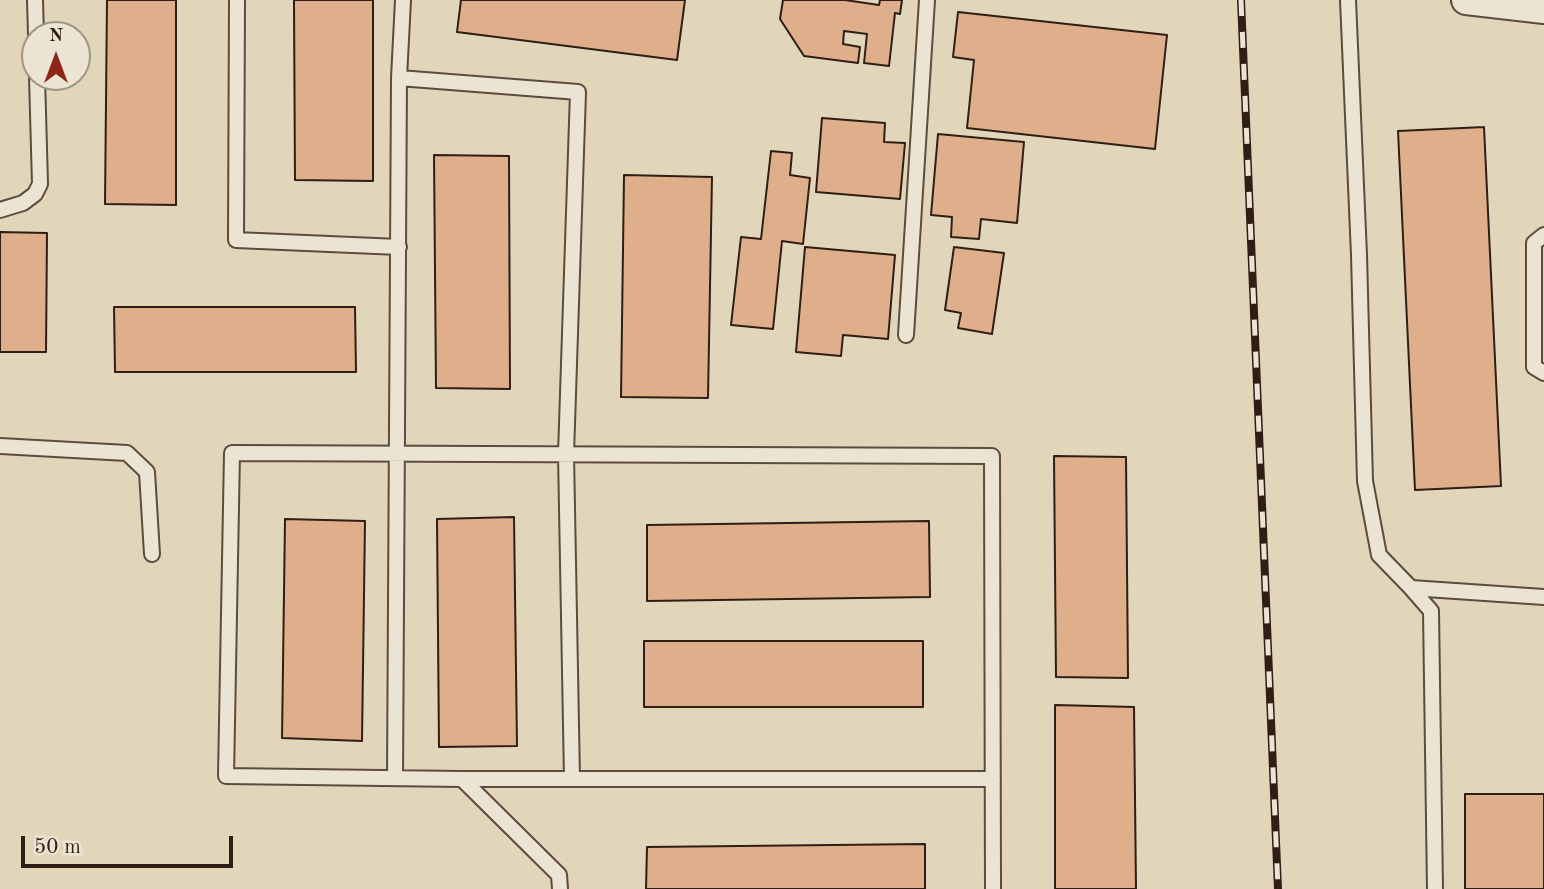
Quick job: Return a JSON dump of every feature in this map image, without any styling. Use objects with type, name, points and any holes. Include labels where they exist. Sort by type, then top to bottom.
[{"type":"street","points":[[1466,0],[1544,9]]},
{"type":"lane","points":[[35,0],[36,21]]},
{"type":"lane","points":[[237,0],[236,240],[398,247]]},
{"type":"lane","points":[[395,778],[399,78],[403,0]]},
{"type":"lane","points":[[906,335],[927,0]]},
{"type":"lane","points":[[1348,0],[1365,481],[1379,555],[1431,611],[1435,889]]},
{"type":"lane","points":[[399,78],[578,92],[566,453],[572,779]]},
{"type":"lane","points":[[0,210],[23,203],[35,194],[40,184],[37,91]]},
{"type":"lane","points":[[1544,235],[1534,243],[1534,368],[1544,373]]},
{"type":"lane","points":[[0,446],[127,453],[147,472],[152,554]]},
{"type":"lane","points":[[993,779],[226,776],[232,453],[992,456],[993,779],[993,889]]},
{"type":"lane","points":[[1411,588],[1544,597]]},
{"type":"lane","points":[[462,779],[559,876],[560,889]]},
{"type":"building","points":[[107,0],[176,0],[176,205],[105,204]]},
{"type":"building","points":[[294,0],[373,0],[373,181],[295,180]]},
{"type":"building","points":[[461,0],[685,0],[677,60],[457,32]]},
{"type":"building","points":[[783,0],[845,0],[879,5],[880,0],[902,0],[900,14],[895,13],[889,66],[864,63],[867,34],[844,31],[843,44],[860,47],[858,63],[804,56],[780,19]]},
{"type":"building","points":[[958,12],[1167,35],[1155,149],[967,128],[974,60],[953,57]]},
{"type":"building","points":[[822,118],[885,123],[884,142],[905,143],[900,199],[816,192]]},
{"type":"building","points":[[1484,127],[1501,486],[1415,490],[1398,131]]},
{"type":"building","points":[[938,134],[1024,142],[1017,223],[981,219],[979,239],[951,237],[952,217],[931,215]]},
{"type":"building","points":[[771,151],[792,153],[790,175],[810,178],[803,244],[782,241],[773,329],[731,325],[741,237],[761,239]]},
{"type":"building","points":[[434,155],[509,156],[510,389],[436,388]]},
{"type":"building","points":[[624,175],[712,177],[708,398],[621,397]]},
{"type":"building","points":[[0,232],[47,233],[46,352],[0,352]]},
{"type":"building","points":[[805,247],[895,255],[888,339],[843,335],[841,356],[796,352]]},
{"type":"building","points":[[954,247],[1004,253],[992,334],[958,328],[961,313],[945,310]]},
{"type":"building","points":[[114,307],[355,307],[356,372],[115,372]]},
{"type":"building","points":[[1054,456],[1126,457],[1128,678],[1056,677]]},
{"type":"building","points":[[514,517],[517,746],[439,747],[437,519]]},
{"type":"building","points":[[285,519],[365,521],[362,741],[282,738]]},
{"type":"building","points":[[929,521],[930,597],[647,601],[647,525]]},
{"type":"building","points":[[644,641],[923,641],[923,707],[644,707]]},
{"type":"building","points":[[1055,705],[1134,707],[1136,889],[1055,889]]},
{"type":"building","points":[[1465,794],[1544,794],[1544,889],[1465,889]]},
{"type":"building","points":[[925,844],[925,889],[646,889],[647,847]]},
{"type":"railway","points":[[1241,0],[1278,889]]}]
